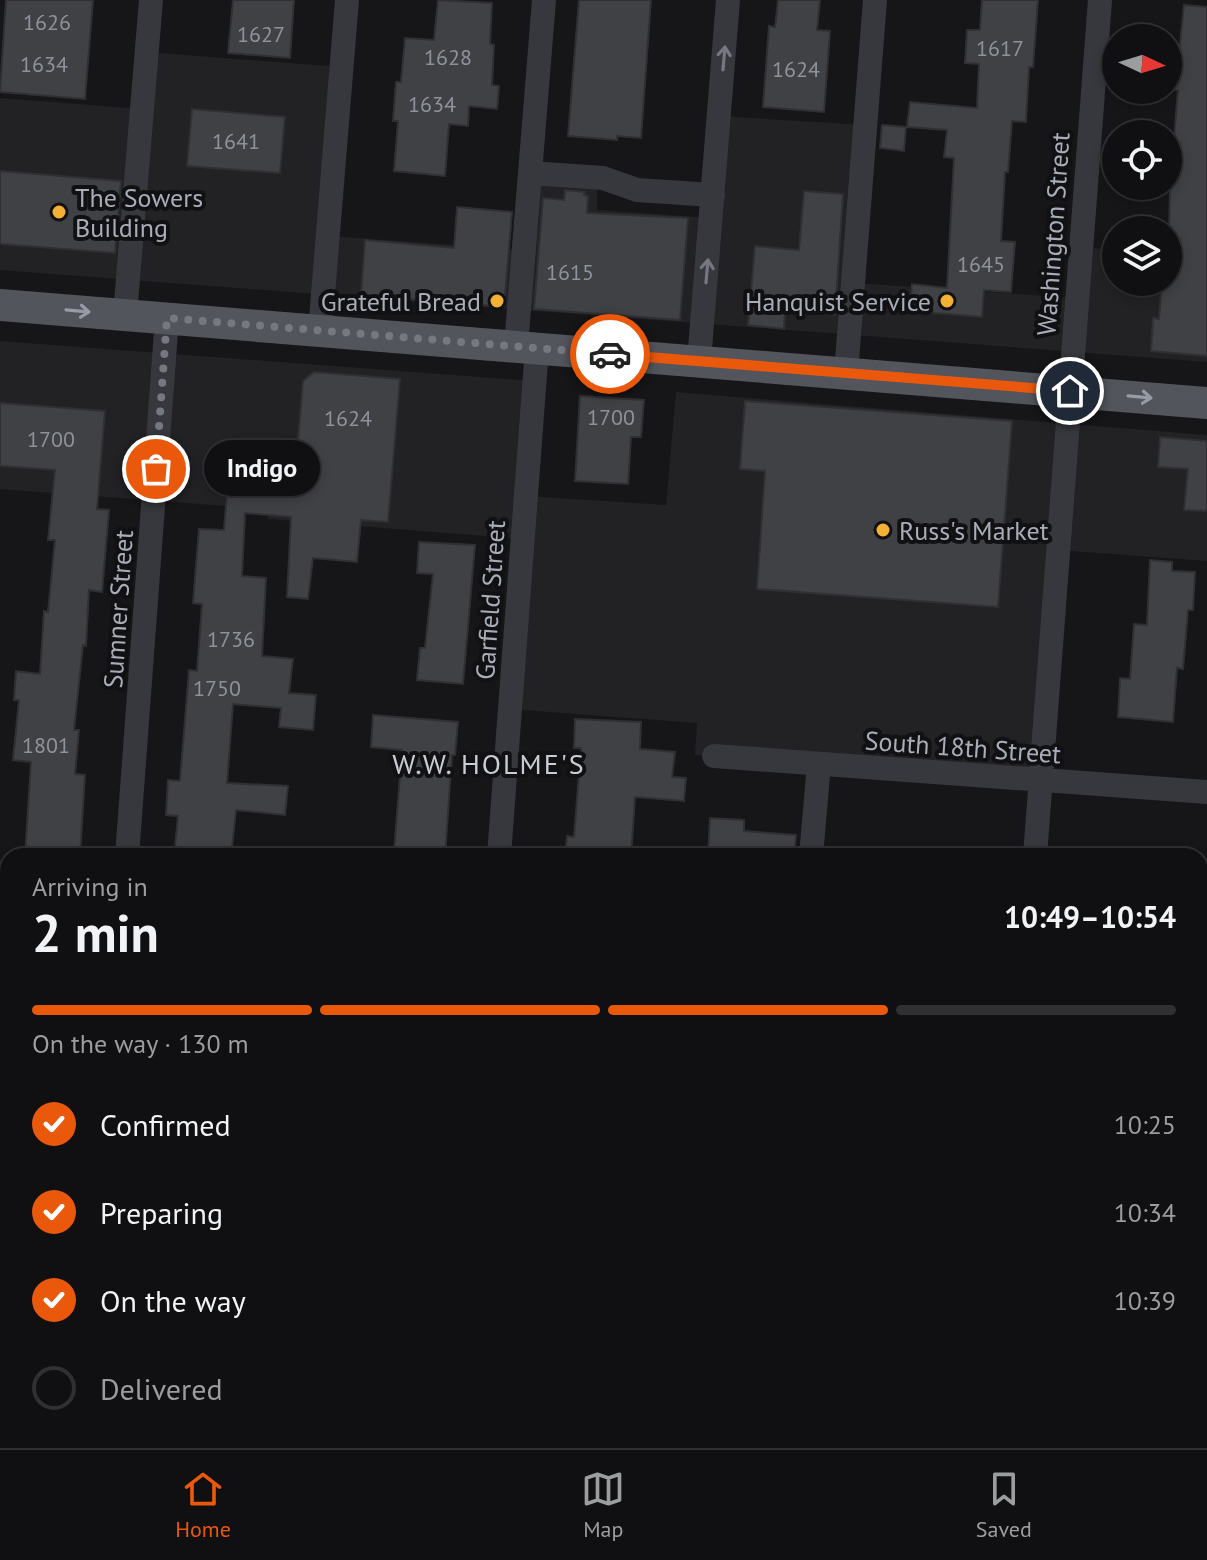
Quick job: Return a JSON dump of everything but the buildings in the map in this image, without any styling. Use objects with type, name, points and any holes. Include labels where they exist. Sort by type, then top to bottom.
[{"type":"main road","points":[[0,305],[1207,403]]},
{"type":"street","points":[[125,315],[151,0]]},
{"type":"street","points":[[320,331],[347,0]]},
{"type":"street","name":"Garfield Street","points":[[499,848],[526,347],[530,173],[544,0]]},
{"type":"street","points":[[699,361],[728,0]]},
{"type":"street","points":[[846,373],[875,0]]},
{"type":"street","name":"Washington Street","points":[[1036,848],[1100,0]]},
{"type":"street","points":[[530,173],[603,178],[637,190],[713,195]]},
{"type":"street","name":"Sumner Street","points":[[128,848],[167,318]]},
{"type":"street","name":"South 18th Street","points":[[714,756],[1207,792]]},
{"type":"street","points":[[812,848],[819,764]]},
{"type":"shaded area","points":[[147,52],[342,67],[328,236],[523,250],[529,183],[597,189],[597,210],[711,218],[719,116],[865,125],[854,283],[1076,298],[1081,247],[1102,249],[1102,296],[1182,296],[1182,256],[1207,258],[1207,362],[0,270],[0,98],[142,109]]},
{"type":"shaded area","points":[[0,341],[534,381],[527,496],[666,505],[676,392],[1207,435],[1207,561],[1058,550],[1040,781],[695,755],[697,723],[510,709],[522,539],[268,519],[267,509],[0,489]]},
{"type":"way so far","points":[[156,469],[167,318],[610,354]]},
{"type":"place","name":"The Sowers Building","points":[[59,212]]},
{"type":"place","name":"Grateful Bread","points":[[497,301]]},
{"type":"place","name":"Hanquist Service","points":[[947,301]]},
{"type":"place","name":"Indigo","points":[[156,469]]},
{"type":"place","name":"Russ's Market","points":[[883,530]]},
{"type":"district","name":"W.W. HOLME'S","points":[[489,763]]},
{"type":"route","points":[[610,354],[1070,391]]}]
